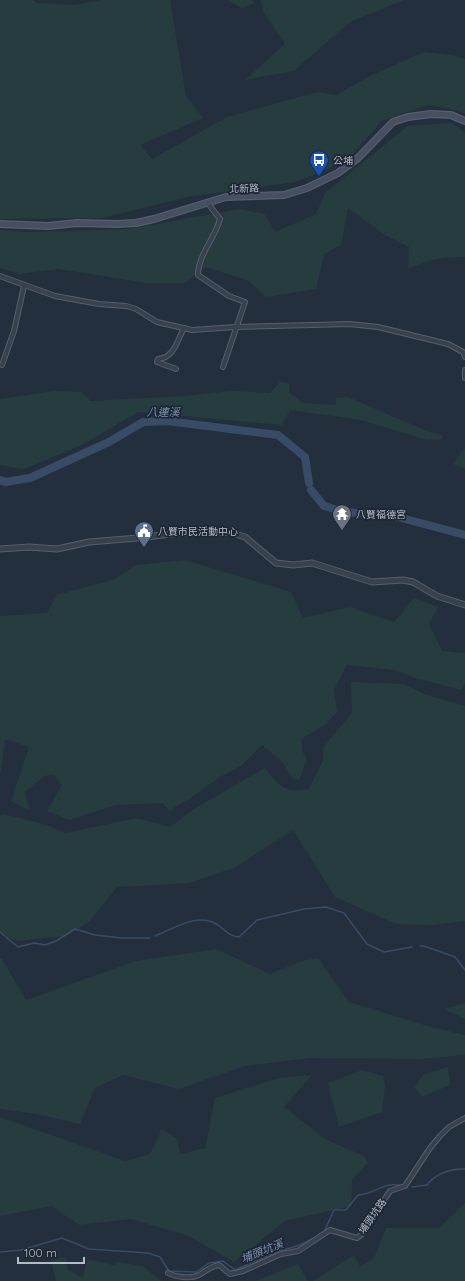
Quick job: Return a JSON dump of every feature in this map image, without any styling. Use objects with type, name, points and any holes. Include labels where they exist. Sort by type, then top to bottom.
[{"type":"main road","name":"北新路","points":[[0,224],[41,226],[77,223],[136,223],[226,197],[284,195],[307,188],[338,172],[358,158],[393,122],[408,117],[451,115],[465,121]]},
{"type":"street","points":[[207,202],[220,220],[200,262],[198,275],[229,296],[245,302],[235,327],[229,355],[223,367]]},
{"type":"street","points":[[0,276],[55,296],[99,304],[126,306],[136,309],[157,322],[192,330],[235,327],[349,324],[378,327],[448,344],[463,352],[465,357]]},
{"type":"street","points":[[2,365],[14,331],[24,286]]},
{"type":"street","points":[[176,369],[157,362],[158,359],[165,358],[171,354],[184,328]]},
{"type":"street","points":[[465,370],[465,378]]},
{"type":"street","points":[[0,549],[29,547],[56,549],[89,542],[179,533],[230,532],[245,537],[276,564],[293,565],[312,563],[372,582],[403,580],[413,582],[437,596],[465,605]]},
{"type":"street","name":"埔頭坑路","points":[[168,1273],[175,1277],[197,1276],[213,1266],[219,1265],[230,1274],[243,1271],[281,1254],[298,1251],[330,1230],[356,1238],[361,1235],[390,1191],[405,1186],[430,1148],[440,1136],[449,1127],[465,1118]]},
{"type":"green space","points":[[0,0],[33,0],[37,3],[75,5],[101,0],[170,0],[186,96],[203,118],[140,145],[152,159],[227,117],[317,92],[336,95],[372,75],[424,52],[452,55],[465,59],[465,114],[455,110],[428,105],[382,121],[347,161],[296,182],[187,197],[102,218],[0,219]]},
{"type":"green space","points":[[227,0],[252,0],[254,3],[242,8]]},
{"type":"green space","points":[[261,0],[404,0],[350,22],[294,71],[245,80],[285,44],[264,13]]},
{"type":"green space","points":[[452,123],[465,133],[465,257],[450,257],[408,269],[409,247],[385,235],[348,208],[341,245],[324,254],[316,289],[266,297],[249,281],[206,267],[184,283],[147,283],[58,269],[20,274],[0,268],[0,230],[29,232],[129,229],[239,209],[265,214],[275,232],[316,214],[326,192],[408,126]]},
{"type":"green space","points":[[280,382],[289,383],[290,393],[303,403],[336,405],[336,398],[348,397],[427,431],[442,435],[443,439],[427,440],[361,420],[290,410],[282,425],[138,412],[84,444],[24,469],[0,465],[0,399],[54,391],[81,392],[91,401],[184,396],[232,391],[270,393]]},
{"type":"green space","points":[[465,448],[465,469],[453,464]]},
{"type":"green space","points":[[185,560],[291,592],[303,618],[350,607],[394,622],[414,598],[438,607],[429,624],[442,651],[465,653],[465,683],[461,690],[419,679],[394,670],[347,665],[334,689],[337,712],[325,725],[301,739],[302,751],[307,759],[299,780],[292,778],[283,763],[262,745],[241,766],[220,777],[189,799],[176,806],[170,812],[163,803],[116,805],[69,820],[47,811],[62,785],[53,774],[45,776],[25,792],[29,810],[11,801],[29,747],[5,739],[0,776],[0,616],[47,613],[57,595],[115,579],[136,565]]},
{"type":"green space","points":[[351,682],[404,684],[424,694],[465,706],[465,921],[433,925],[396,924],[335,897],[293,830],[236,867],[189,883],[117,887],[90,921],[66,936],[17,941],[0,933],[0,816],[3,814],[43,824],[66,833],[136,818],[170,827],[194,809],[265,768],[274,780],[283,787],[295,790],[309,789],[323,761],[324,746],[352,713]]},
{"type":"green space","points":[[216,949],[270,974],[302,961],[318,958],[349,1002],[431,1027],[465,1035],[465,1055],[422,1059],[310,1058],[245,1066],[179,1089],[123,1075],[95,1088],[80,1124],[36,1114],[0,1109],[0,959],[2,959],[26,1000],[136,961]]},
{"type":"green space","points":[[465,1003],[465,1019],[444,1009]]},
{"type":"green space","points":[[448,1067],[450,1085],[422,1097],[414,1087],[423,1075]]},
{"type":"green space","points":[[362,1070],[383,1076],[385,1085],[382,1112],[339,1127],[328,1083]]},
{"type":"green space","points":[[312,1075],[284,1107],[327,1140],[364,1156],[368,1163],[352,1179],[351,1206],[285,1221],[234,1262],[189,1236],[131,1219],[79,1225],[51,1206],[0,1216],[0,1117],[125,1161],[150,1154],[162,1129],[177,1139],[180,1154],[205,1148],[215,1098],[279,1078]]},
{"type":"green space","points":[[465,1203],[465,1281],[313,1281],[354,1255],[360,1267],[374,1258],[386,1228],[439,1228]]},
{"type":"green space","points":[[65,1257],[68,1270],[83,1278],[87,1259],[113,1265],[118,1262],[143,1266],[161,1281],[56,1281],[51,1260]]},
{"type":"green space","points":[[298,1264],[308,1281],[256,1281]]},
{"type":"waterway","name":"八連溪","points":[[0,480],[5,482],[30,478],[109,442],[143,422],[167,421],[278,435],[305,457],[309,483]]},
{"type":"waterway","name":"八連溪","points":[[311,490],[324,506],[345,512],[394,516],[465,535]]},
{"type":"waterway","points":[[155,936],[186,923],[203,920],[210,921],[230,934],[239,937],[257,920],[304,909],[326,907],[344,913],[367,944],[384,952],[412,947]]},
{"type":"waterway","points":[[0,932],[18,947],[34,943],[45,945],[56,941],[75,929],[95,935],[122,938],[150,938]]},
{"type":"waterway","points":[[420,946],[455,957],[465,970]]},
{"type":"waterway","name":"埔頭坑溪","points":[[412,1187],[427,1185],[430,1181],[444,1172],[465,1169]]},
{"type":"waterway","name":"埔頭坑溪","points":[[324,1232],[334,1210],[346,1210],[358,1195],[369,1193],[382,1187],[399,1185]]},
{"type":"waterway","name":"埔頭坑溪","points":[[0,1252],[21,1250],[62,1238],[89,1249],[148,1253],[160,1257],[169,1271],[196,1272],[209,1263],[223,1261],[235,1270],[279,1251],[300,1245],[318,1236]]},
{"type":"place","name":"公埔","points":[[319,177]]},
{"type":"place","name":"八賢福德宮","points":[[342,531]]},
{"type":"place","name":"八賢市民活動中心","points":[[144,548]]}]
